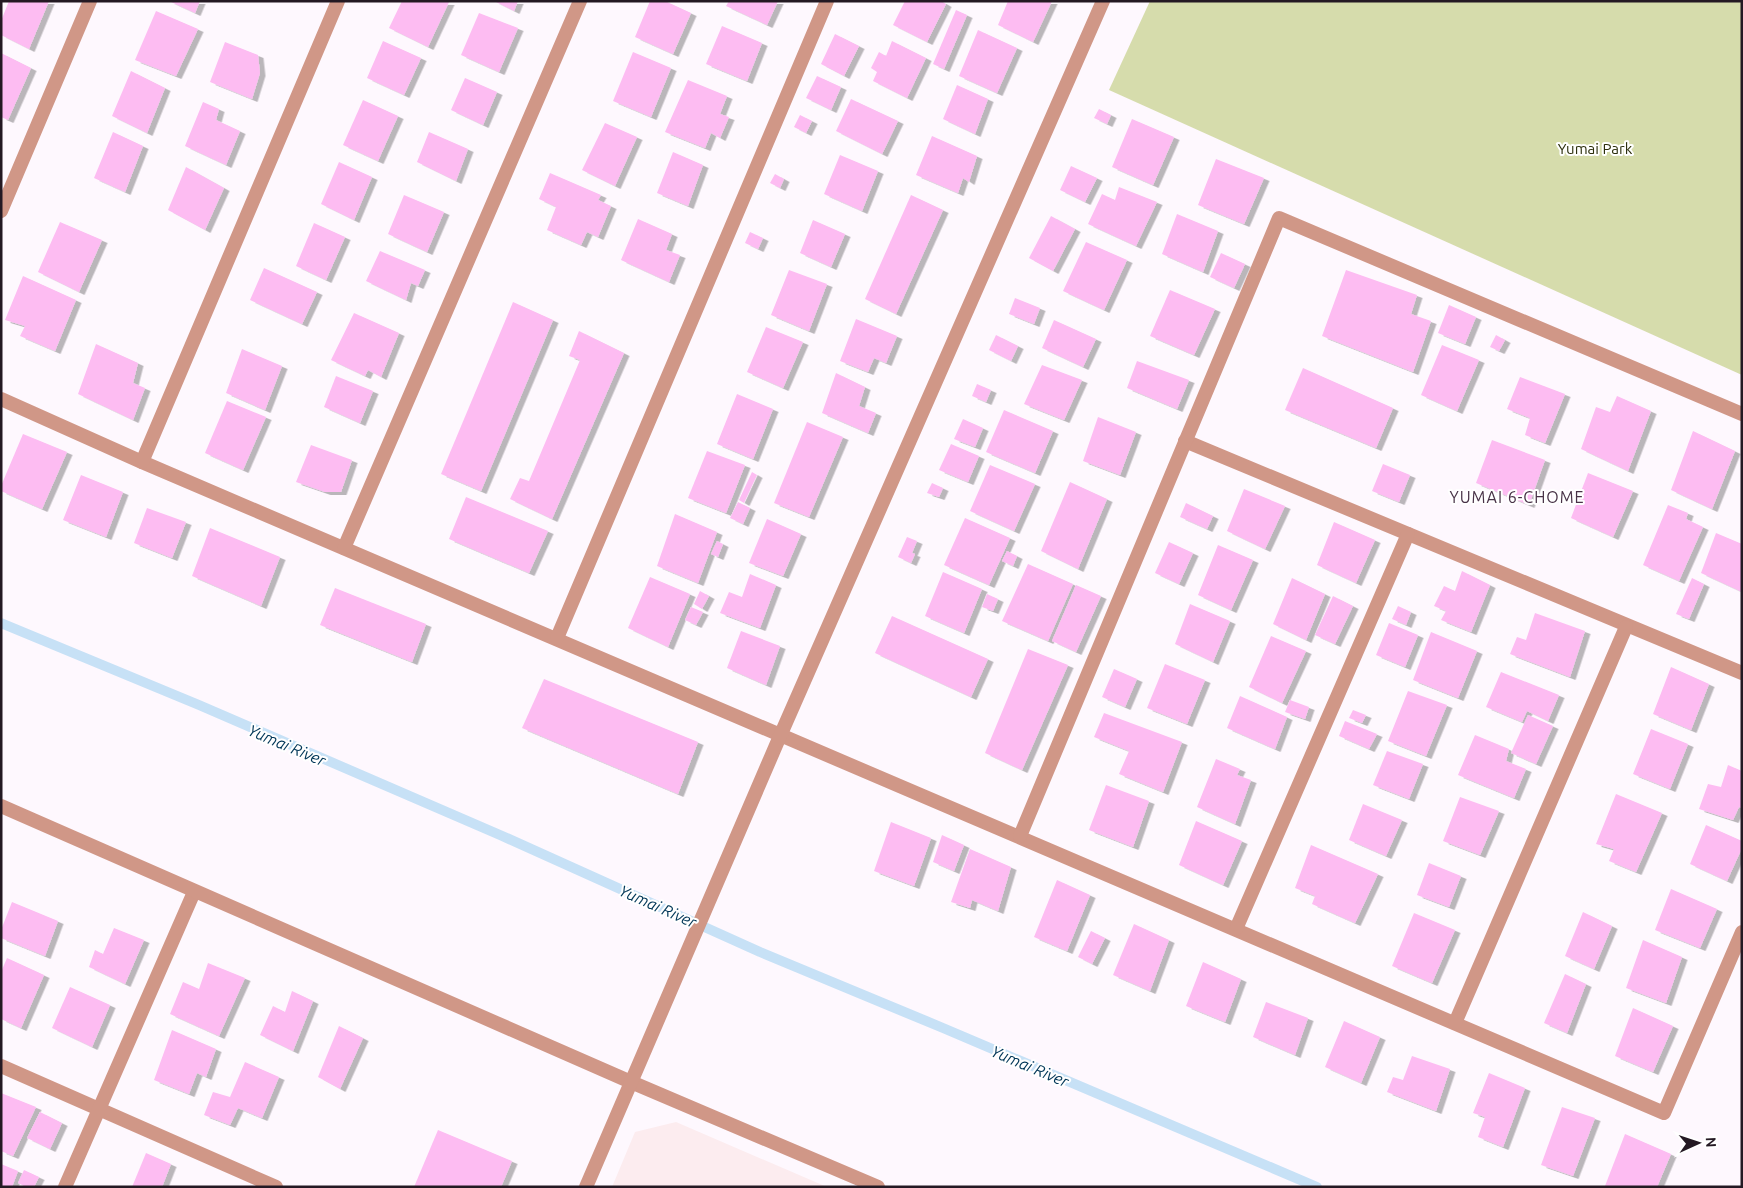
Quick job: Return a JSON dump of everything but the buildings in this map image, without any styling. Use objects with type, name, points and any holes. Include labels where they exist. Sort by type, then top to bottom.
[{"type":"street","points":[[1,211],[90,1]]},
{"type":"street","points":[[142,462],[338,1]]},
{"type":"street","points":[[344,548],[580,1]]},
{"type":"street","points":[[557,638],[827,1]]},
{"type":"street","points":[[586,1187],[781,734],[1103,1]]},
{"type":"street","points":[[1020,836],[1279,218],[1742,414]]},
{"type":"street","points":[[1,399],[142,462],[1664,1113],[1742,932]]},
{"type":"street","points":[[1185,442],[1626,627],[1742,673]]},
{"type":"street","points":[[1236,929],[1408,534]]},
{"type":"street","points":[[1455,1023],[1626,627]]},
{"type":"street","points":[[1,806],[631,1082],[878,1187]]},
{"type":"street","points":[[65,1187],[194,892]]},
{"type":"street","points":[[1,1066],[276,1187]]},
{"type":"shaded area","points":[[676,1122],[827,1187],[612,1187],[635,1132]]},
{"type":"green space","name":"Yumai Park","points":[[1150,1],[1742,1],[1742,375],[1109,90]]},
{"type":"waterway","name":"Yumai River","points":[[1,623],[199,705],[500,835],[760,952],[1317,1187]]},
{"type":"district","name":"YUMAI 6-CHOME","points":[[1517,497]]}]
